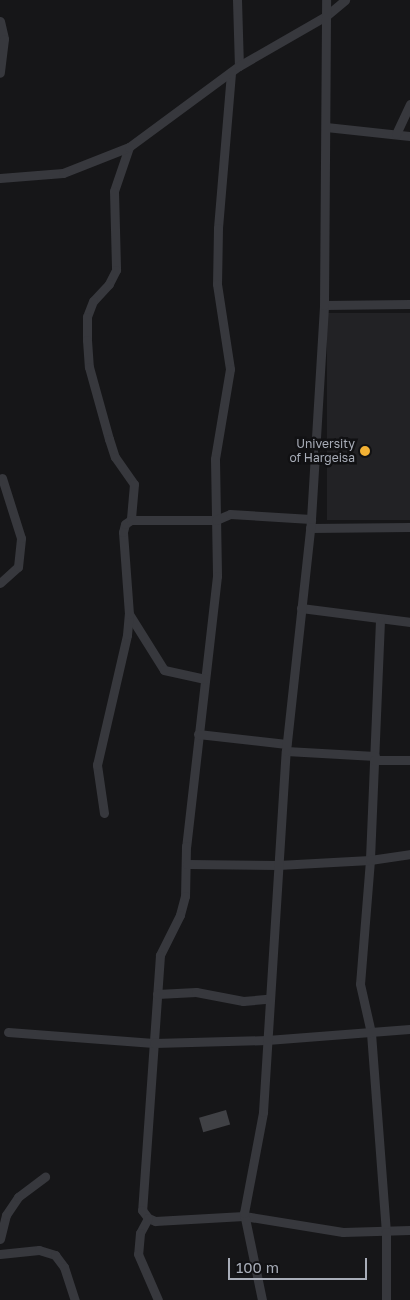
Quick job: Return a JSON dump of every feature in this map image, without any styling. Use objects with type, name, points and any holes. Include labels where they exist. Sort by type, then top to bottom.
[{"type":"street","points":[[236,0],[239,66]]},
{"type":"street","points":[[262,1300],[244,1216],[263,1112],[268,999],[286,748],[310,523],[324,306],[326,0]]},
{"type":"street","points":[[0,178],[63,173],[129,148],[239,66],[326,16],[345,0]]},
{"type":"street","points":[[0,21],[4,39],[0,72]]},
{"type":"street","points":[[231,72],[223,150],[217,284],[230,369],[216,448],[217,576],[198,734],[187,864],[188,878],[180,915],[160,955],[141,1202],[148,1218],[155,1221],[244,1216],[301,1227],[386,1232],[410,1230]]},
{"type":"street","points":[[396,134],[410,104]]},
{"type":"street","points":[[326,127],[410,136]]},
{"type":"street","points":[[104,813],[96,765],[128,635],[129,614],[123,532],[131,520],[134,484],[115,458],[109,439],[89,367],[87,317],[92,301],[109,284],[116,270],[114,191],[129,148]]},
{"type":"street","points":[[324,306],[410,304]]},
{"type":"street","points":[[0,583],[18,567],[21,538],[2,478]]},
{"type":"street","points":[[131,520],[216,520],[230,514],[310,523],[410,527]]},
{"type":"street","points":[[301,608],[380,620],[410,622]]},
{"type":"street","points":[[129,614],[164,670],[205,679]]},
{"type":"street","points":[[380,620],[370,860],[360,984],[371,1033],[386,1232],[386,1300]]},
{"type":"street","points":[[198,734],[286,748],[410,760]]},
{"type":"street","points":[[187,864],[278,865],[370,860],[410,854]]},
{"type":"street","points":[[157,994],[196,992],[243,1001],[268,999]]},
{"type":"street","points":[[8,1032],[154,1043],[267,1040],[410,1029]]},
{"type":"street","points":[[0,1239],[6,1215],[18,1196],[45,1177]]},
{"type":"street","points":[[148,1218],[140,1233],[138,1254],[158,1300]]},
{"type":"street","points":[[0,1254],[39,1250],[55,1255],[64,1267],[75,1300]]},
{"type":"shaded area","name":"University of Hargeisa","points":[[327,313],[410,313],[410,520],[327,520]]},
{"type":"building","points":[[226,1110],[230,1124],[203,1132],[199,1118]]},
{"type":"place","name":"University of Hargeisa","points":[[365,451]]}]
